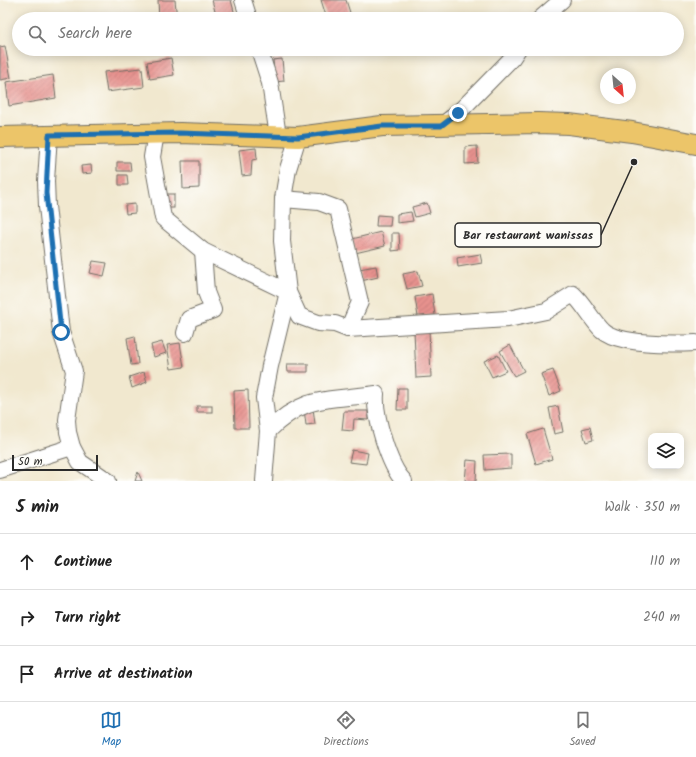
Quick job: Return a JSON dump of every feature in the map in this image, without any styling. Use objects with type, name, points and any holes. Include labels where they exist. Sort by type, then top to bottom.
[{"type":"main road","points":[[0,137],[156,133],[298,137],[382,126],[538,123],[569,124],[632,132],[696,144]]},
{"type":"street","points":[[243,0],[247,12]]},
{"type":"street","points":[[548,12],[562,0]]},
{"type":"street","points":[[260,56],[270,83],[278,136]]},
{"type":"street","points":[[441,126],[458,113],[513,56]]},
{"type":"street","points":[[156,133],[152,157],[163,218],[203,251],[288,292]]},
{"type":"street","points":[[49,135],[46,181],[47,206],[61,332],[74,371],[67,420],[72,447],[84,465],[108,481]]},
{"type":"street","points":[[298,137],[288,169],[283,199],[282,241],[288,292],[299,316],[318,323],[335,324],[348,329],[508,319],[546,311],[573,294],[603,331],[612,336],[646,342],[696,343]]},
{"type":"street","points":[[283,199],[318,202],[338,209],[360,302],[348,329]]},
{"type":"street","points":[[185,333],[189,319],[213,310],[206,292],[203,251]]},
{"type":"street","points":[[264,481],[268,431],[264,398],[270,366],[288,292]]},
{"type":"street","points":[[268,431],[287,414],[307,403],[318,400],[376,394],[376,406],[385,441],[394,467],[404,481]]},
{"type":"street","points":[[0,470],[72,447]]},
{"type":"building","points":[[158,0],[175,0],[176,12],[159,12]]},
{"type":"building","points":[[212,0],[231,0],[234,12],[215,12]]},
{"type":"building","points":[[321,0],[346,0],[350,12],[325,12]]},
{"type":"building","points":[[5,46],[11,78],[0,80],[0,47]]},
{"type":"building","points":[[171,58],[174,75],[150,79],[147,62]]},
{"type":"building","points":[[282,59],[284,81],[275,82],[273,60]]},
{"type":"building","points":[[142,68],[144,87],[107,92],[104,72]]},
{"type":"building","points":[[53,75],[56,98],[9,106],[6,82]]},
{"type":"building","points":[[477,146],[478,163],[465,164],[465,147]]},
{"type":"building","points":[[256,148],[257,159],[252,160],[251,175],[242,176],[239,150]]},
{"type":"building","points":[[182,161],[199,161],[199,188],[183,189]]},
{"type":"building","points":[[117,162],[130,162],[131,171],[117,171]]},
{"type":"building","points":[[91,165],[92,173],[82,174],[81,166]]},
{"type":"building","points":[[119,175],[127,175],[128,185],[119,185]]},
{"type":"building","points":[[165,194],[174,194],[174,208],[165,208]]},
{"type":"building","points":[[427,203],[430,213],[415,217],[412,207]]},
{"type":"building","points":[[135,204],[135,213],[126,214],[125,205]]},
{"type":"building","points":[[411,212],[413,221],[397,223],[397,214]]},
{"type":"building","points":[[377,215],[391,216],[390,226],[376,226]]},
{"type":"building","points":[[381,232],[385,246],[355,253],[352,239]]},
{"type":"building","points":[[392,233],[399,233],[400,250],[392,251]]},
{"type":"building","points":[[480,254],[482,263],[458,267],[457,258]]},
{"type":"building","points":[[93,261],[107,263],[104,276],[90,273]]},
{"type":"building","points":[[376,266],[378,277],[361,281],[359,269]]},
{"type":"building","points":[[418,271],[422,286],[407,289],[403,274]]},
{"type":"building","points":[[432,294],[435,315],[418,317],[415,297]]},
{"type":"building","points":[[429,329],[431,377],[416,378],[414,330]]},
{"type":"building","points":[[135,336],[138,364],[131,365],[127,338]]},
{"type":"building","points":[[162,342],[166,353],[154,357],[151,345]]},
{"type":"building","points":[[180,343],[184,367],[171,369],[167,345]]},
{"type":"building","points":[[510,345],[524,371],[514,376],[500,351]]},
{"type":"building","points":[[498,355],[506,371],[492,377],[484,361]]},
{"type":"building","points":[[287,364],[308,364],[308,372],[288,372]]},
{"type":"building","points":[[553,370],[561,391],[549,396],[541,374]]},
{"type":"building","points":[[144,372],[147,382],[132,388],[129,377]]},
{"type":"building","points":[[398,388],[407,388],[407,410],[397,410]]},
{"type":"building","points":[[248,390],[249,428],[235,428],[234,391]]},
{"type":"building","points":[[197,406],[212,406],[212,412],[197,412]]},
{"type":"building","points":[[558,406],[563,432],[554,434],[549,408]]},
{"type":"building","points":[[313,408],[315,424],[306,425],[304,409]]},
{"type":"building","points":[[344,411],[368,411],[368,420],[354,419],[353,431],[342,430]]},
{"type":"building","points":[[590,427],[593,440],[586,442],[582,429]]},
{"type":"building","points":[[543,429],[552,459],[536,464],[527,434]]},
{"type":"building","points":[[352,450],[368,453],[366,464],[349,462]]},
{"type":"building","points":[[511,454],[511,468],[485,470],[484,455]]},
{"type":"building","points":[[467,460],[477,461],[476,481],[465,481]]},
{"type":"building","points":[[138,472],[142,481],[135,481]]},
{"type":"place","name":"Bar restaurant wanissas","points":[[634,162]]},
{"type":"route","points":[[61,332],[46,193],[49,135],[180,133],[298,137],[382,126],[441,126],[458,113]]}]
